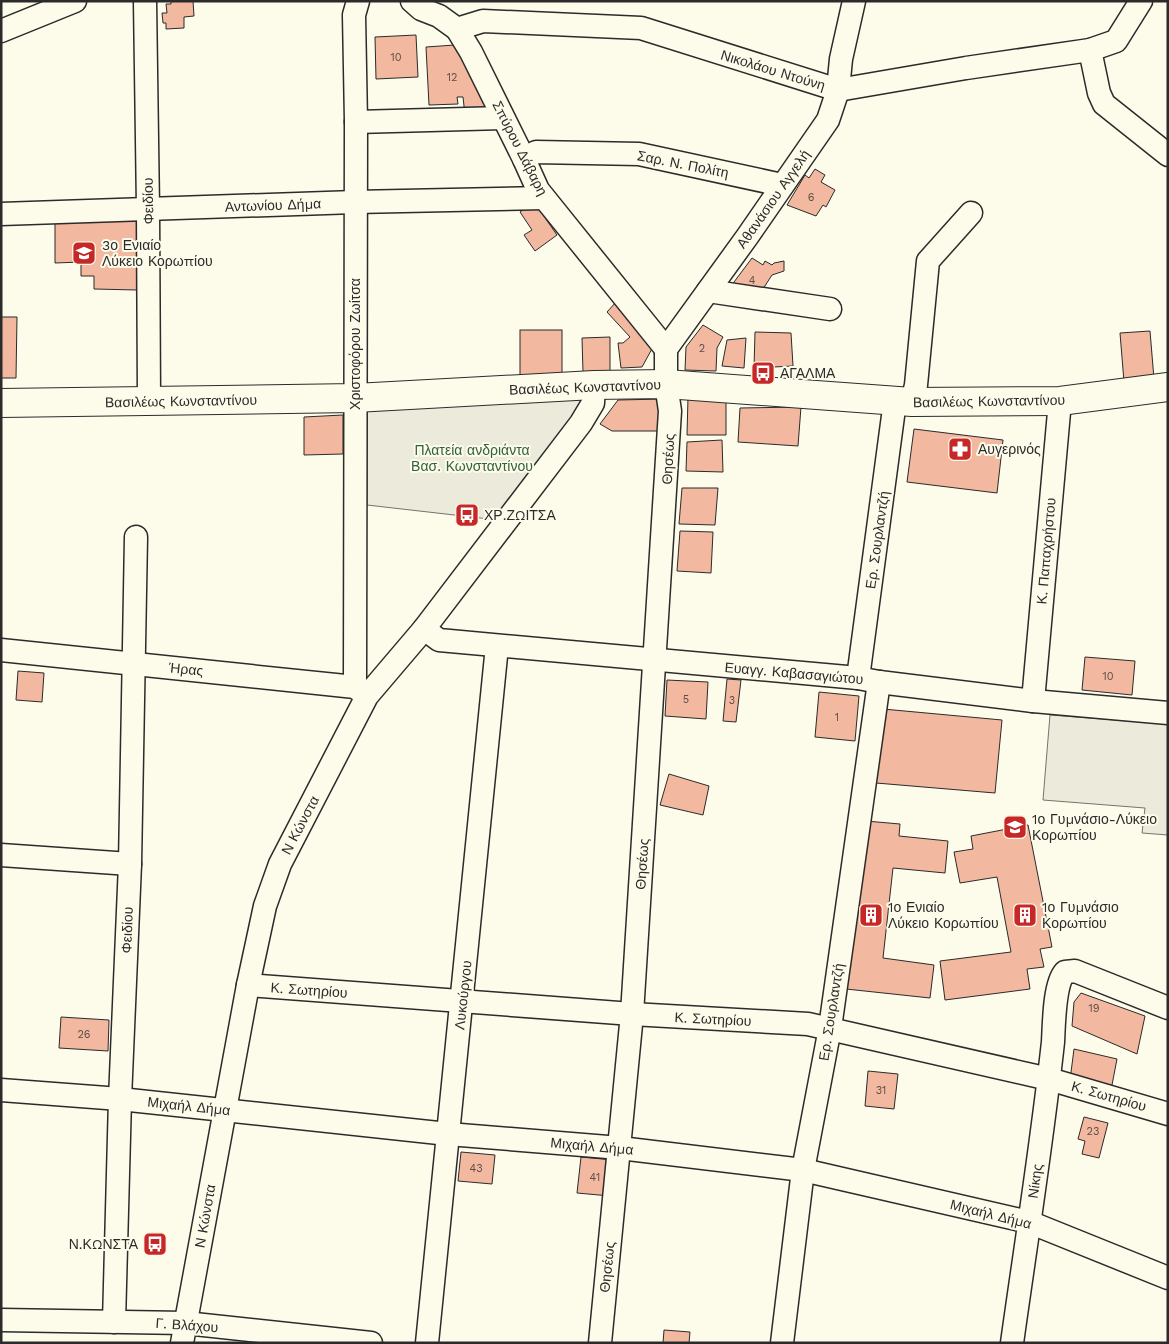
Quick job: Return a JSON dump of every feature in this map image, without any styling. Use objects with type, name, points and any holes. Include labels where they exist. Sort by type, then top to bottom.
[{"type":"main road","name":"Βασιλέως Κωνσταντίνου","points":[[1,403],[355,398],[594,385],[666,384],[904,402],[1060,401],[1168,387]]},
{"type":"street","points":[[1,30],[75,1]]},
{"type":"street","name":"Φειδίου","points":[[144,1],[149,401]]},
{"type":"street","name":"Χριστοφόρου Ζωίτσα","points":[[358,1],[354,14],[356,122],[355,398],[361,691]]},
{"type":"street","name":"Σπύρου Δάβαρη","points":[[412,1],[421,9],[439,16],[458,29],[538,190],[666,349]]},
{"type":"street","name":"Αθανάσιου Αγγελή","points":[[666,349],[828,120],[838,90],[841,59],[854,1]]},
{"type":"street","name":"Νικολάου Ντούνη","points":[[458,29],[482,21],[641,28],[838,90],[966,68],[1090,50],[1116,41],[1141,1]]},
{"type":"street","points":[[1090,50],[1099,93],[1104,104],[1168,155]]},
{"type":"street","points":[[356,122],[503,118]]},
{"type":"street","name":"Σαρ. Ν. Πολίτη","points":[[524,159],[536,152],[639,154],[782,185]]},
{"type":"street","name":"Αντωνίου Δήμα","points":[[1,214],[355,202],[544,198]]},
{"type":"street","name":"Ερ. Σουρλαντζή","points":[[782,1343],[803,1170],[830,1028],[868,680],[904,402],[916,385],[928,260],[971,213]]},
{"type":"street","points":[[708,291],[830,308]]},
{"type":"street","points":[[666,349],[666,384]]},
{"type":"street","name":"Θησέως","points":[[600,1343],[632,1014],[670,411],[666,384]]},
{"type":"street","name":"Ν Κώνστα","points":[[184,1333],[248,985],[265,906],[280,864],[361,691],[424,629],[581,423],[593,403],[594,385]]},
{"type":"street","name":"Κ. Παπαχρήστου","points":[[1033,701],[1060,401]]},
{"type":"street","name":"Φειδίου","points":[[114,1322],[120,1099],[130,864],[136,537]]},
{"type":"street","name":"Ευαγγ. Καβασαγιώτου","points":[[424,629],[439,640],[868,680],[1033,701],[1168,713]]},
{"type":"street","name":"Λυκούργου","points":[[427,1343],[497,646]]},
{"type":"street","name":"Ήρας","points":[[1,650],[361,691]]},
{"type":"street","points":[[1,854],[130,864]]},
{"type":"street","name":"Νίκης","points":[[1012,1343],[1049,1079],[1058,988],[1062,975],[1065,972],[1075,971],[1168,1008]]},
{"type":"street","name":"Κ. Σωτηρίου","points":[[248,985],[632,1014],[808,1024],[1049,1079],[1168,1114]]},
{"type":"street","name":"Μιχαήλ Δήμα","points":[[1,1090],[120,1099],[448,1134],[620,1148],[803,1170],[1029,1222],[1168,1278]]},
{"type":"street","name":"Γ. Βλάχου","points":[[1,1320],[114,1322],[184,1333],[371,1343]]},
{"type":"green space","name":"Πλατεία ανδριάντα Βασ. Κωνσταντίνου","points":[[571,394],[582,402],[578,416],[498,520],[367,505],[367,404]]},
{"type":"green space","points":[[1050,715],[1168,724],[1168,835],[1142,833],[1145,808],[1043,800]]},
{"type":"building","points":[[171,1],[193,1],[194,16],[184,17],[184,28],[166,29],[166,23],[163,23],[162,13],[167,13],[166,4],[171,4]]},
{"type":"building","points":[[416,35],[418,77],[376,79],[375,37]]},
{"type":"building","points":[[455,45],[495,113],[465,115],[463,97],[457,97],[458,104],[429,105],[426,47]]},
{"type":"building","points":[[815,169],[825,175],[821,182],[835,190],[826,207],[823,205],[816,216],[787,205],[805,175],[809,178]]},
{"type":"building","points":[[534,202],[557,235],[535,251],[524,235],[532,230],[520,212]]},
{"type":"building","name":"3ο Ενιαίο Λύκειο Κορωπίου","points":[[139,214],[137,290],[94,289],[94,276],[81,276],[81,262],[55,263],[55,217]]},
{"type":"building","points":[[752,258],[763,265],[765,261],[772,265],[784,261],[784,271],[772,275],[761,292],[731,286]]},
{"type":"building","points":[[617,301],[653,347],[642,367],[621,368],[618,343],[623,343],[630,337],[607,312]]},
{"type":"building","points":[[1,317],[17,317],[16,378],[1,378]]},
{"type":"building","points":[[703,325],[723,337],[717,348],[716,371],[685,370],[686,347]]},
{"type":"building","points":[[520,330],[562,330],[562,377],[520,377]]},
{"type":"building","points":[[1150,331],[1154,379],[1124,382],[1120,333]]},
{"type":"building","points":[[755,332],[791,333],[793,366],[754,368]]},
{"type":"building","points":[[610,337],[610,372],[583,372],[582,338]]},
{"type":"building","points":[[746,338],[744,368],[722,366],[727,340]]},
{"type":"building","points":[[688,397],[726,399],[726,435],[687,435]]},
{"type":"building","points":[[663,399],[662,431],[612,431],[600,424],[618,400]]},
{"type":"building","points":[[801,407],[798,446],[738,442],[740,408]]},
{"type":"building","points":[[343,415],[343,454],[304,455],[304,417]]},
{"type":"building","points":[[914,429],[1003,440],[997,493],[907,482]]},
{"type":"building","points":[[722,440],[723,472],[686,471],[687,442]]},
{"type":"building","points":[[682,488],[718,488],[715,525],[679,524]]},
{"type":"building","points":[[680,531],[713,532],[711,573],[677,571]]},
{"type":"building","points":[[1085,657],[1135,661],[1132,695],[1082,690]]},
{"type":"building","points":[[18,671],[44,673],[42,702],[16,700]]},
{"type":"building","points":[[727,679],[741,680],[736,722],[723,721]]},
{"type":"building","points":[[667,680],[708,682],[706,719],[665,716]]},
{"type":"building","points":[[819,692],[859,696],[855,741],[815,737]]},
{"type":"building","points":[[883,709],[1002,720],[995,793],[876,783]]},
{"type":"building","points":[[669,774],[709,786],[703,815],[660,805]]},
{"type":"building","name":"1ο Ενιαίο Λύκειο Κορωπίου","points":[[866,821],[900,824],[899,836],[948,841],[945,873],[893,868],[883,958],[934,965],[930,998],[846,989]]},
{"type":"building","name":"1ο Γυμνάσιο Κορωπίου","points":[[1028,825],[1052,947],[1040,949],[1044,967],[1027,969],[1030,989],[945,1000],[940,961],[1011,952],[997,877],[960,883],[954,852],[973,849],[971,836]]},
{"type":"building","points":[[1081,993],[1145,1016],[1137,1054],[1072,1026],[1074,1002]]},
{"type":"building","points":[[61,1017],[109,1020],[108,1051],[59,1048]]},
{"type":"building","points":[[1074,1049],[1117,1059],[1111,1090],[1070,1080]]},
{"type":"building","points":[[868,1071],[898,1074],[894,1109],[865,1106]]},
{"type":"building","points":[[1084,1117],[1108,1123],[1099,1158],[1082,1154],[1085,1141],[1078,1139]]},
{"type":"building","points":[[461,1152],[495,1155],[492,1184],[458,1181]]},
{"type":"building","points":[[581,1157],[613,1160],[610,1196],[577,1193]]},
{"type":"building","points":[[664,1330],[690,1332],[689,1343],[663,1343]]},
{"type":"place","name":"3ο Ενιαίο Λύκειο Κορωπίου","points":[[84,253]]},
{"type":"place","name":"ΑΓΑΛΜΑ","points":[[763,373]]},
{"type":"place","name":"Αυγερινός","points":[[960,449]]},
{"type":"place","name":"ΧΡ.ΖΩΙΤΣΑ","points":[[467,515]]},
{"type":"place","name":"1ο Γυμνάσιο-Λύκειο Κορωπίου","points":[[1015,827]]},
{"type":"place","name":"1ο Ενιαίο Λύκειο Κορωπίου","points":[[871,915]]},
{"type":"place","name":"1ο Γυμνάσιο Κορωπίου","points":[[1025,915]]},
{"type":"place","name":"Ν.ΚΩΝΣΤΑ","points":[[155,1244]]}]
